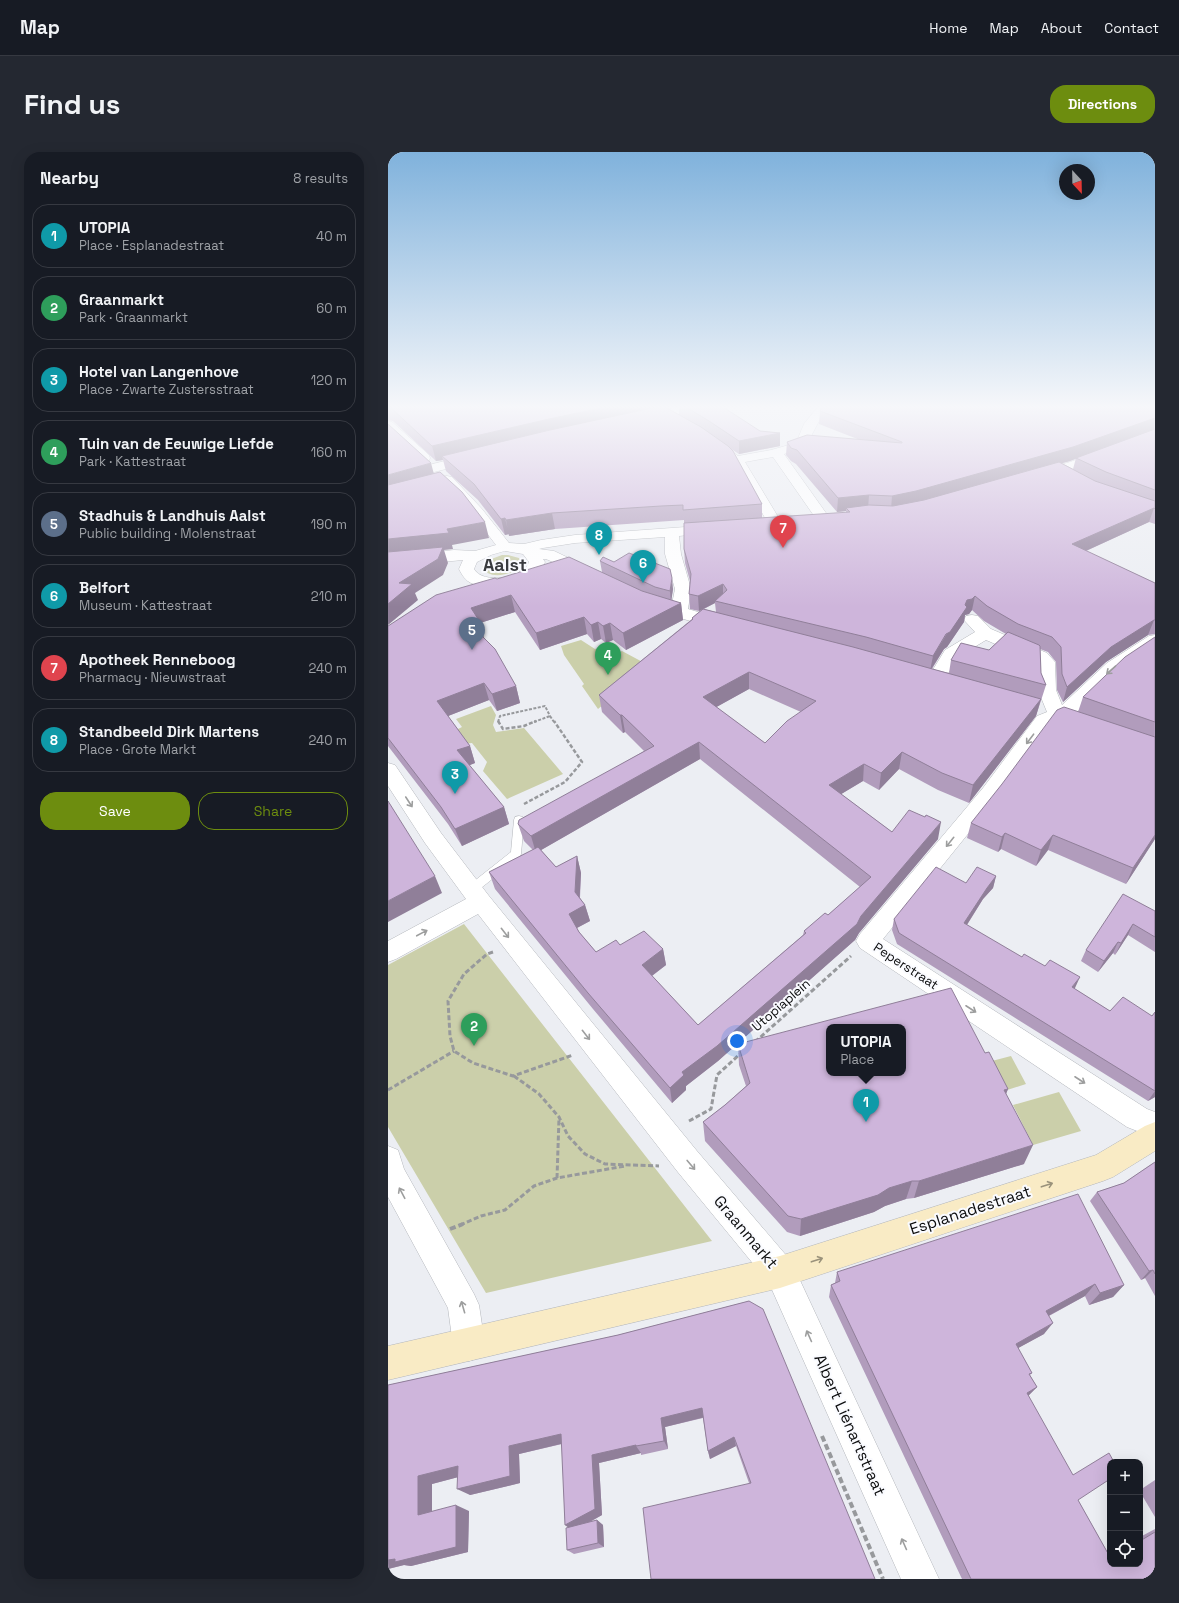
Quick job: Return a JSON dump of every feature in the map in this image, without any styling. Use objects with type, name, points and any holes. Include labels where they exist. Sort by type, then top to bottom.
[{"type":"street","points":[[440,474],[486,521],[504,547]]},
{"type":"street","points":[[747,474],[783,524],[760,526]]},
{"type":"street","points":[[789,474],[817,521],[839,518]]},
{"type":"street","points":[[1028,479],[1046,474]]},
{"type":"street","points":[[1065,474],[1078,480]]},
{"type":"street","points":[[433,485],[448,481]]},
{"type":"street","points":[[529,552],[541,544],[575,539],[729,528]]},
{"type":"street","points":[[672,532],[673,554],[683,589],[679,612]]},
{"type":"street","points":[[388,562],[454,555],[476,556],[504,547],[549,554],[603,580]]},
{"type":"street","points":[[476,556],[468,565],[467,570],[470,575],[469,583],[495,583],[518,579],[534,569],[537,562],[529,552]]},
{"type":"street","points":[[644,600],[679,612],[740,629]]},
{"type":"street","points":[[972,620],[985,633],[1041,657],[1046,662],[1047,690],[1050,701],[1058,714]]},
{"type":"street","points":[[934,680],[951,654],[985,633]]},
{"type":"street","name":"Peperstraat","points":[[1155,640],[1113,667],[1069,709],[1044,720],[990,793],[868,941],[1138,1118],[1155,1125]]},
{"type":"street","points":[[1031,708],[1058,714],[1081,722]]},
{"type":"street","name":"Graanmarkt","points":[[388,770],[433,838],[476,896],[687,1161],[780,1272],[388,1363]]},
{"type":"street","points":[[388,952],[476,896]]},
{"type":"street","name":"Esplanadestraat","points":[[780,1272],[1103,1167],[1155,1136]]},
{"type":"street","points":[[388,1160],[391,1173],[463,1305],[469,1345]]},
{"type":"street","name":"Albert Liénartstraat","points":[[780,1272],[920,1579]]},
{"type":"lane","points":[[476,896],[516,854],[519,820]]},
{"type":"path","points":[[519,820],[522,805],[565,782],[582,762],[550,716],[545,706],[500,716],[498,722],[503,729],[524,726],[550,716]]},
{"type":"path","name":"Utopiaplein","points":[[752,1044],[868,941]]},
{"type":"path","points":[[513,943],[487,954],[464,974],[448,1001],[450,1036],[454,1051],[473,1063],[513,1076],[539,1094],[559,1117],[568,1136],[585,1154],[605,1164],[654,1167],[687,1161]]},
{"type":"path","points":[[513,1076],[568,1058],[592,1042]]},
{"type":"path","name":"Utopiaplein","points":[[666,1135],[711,1109],[717,1075],[746,1049]]},
{"type":"path","points":[[388,1090],[454,1051]]},
{"type":"path","points":[[556,1178],[559,1117]]},
{"type":"path","points":[[426,1238],[481,1216],[505,1210],[534,1186],[556,1178],[625,1166]]},
{"type":"green space","points":[[502,555],[519,558],[522,564],[514,571],[502,575],[490,574],[485,571],[482,567],[486,561]]},
{"type":"green space","points":[[581,640],[595,649],[604,647],[612,655],[622,651],[650,666],[598,709],[582,686],[584,684],[564,655],[561,646]]},
{"type":"green space","points":[[491,706],[496,715],[493,725],[496,732],[524,728],[563,774],[507,799],[483,771],[487,762],[472,743],[461,744],[452,732],[462,727],[456,719]]},
{"type":"green space","points":[[464,924],[712,1241],[486,1293],[388,1127],[388,965]]},
{"type":"green space","points":[[1011,1056],[1026,1084],[1004,1091],[988,1062]]},
{"type":"green space","points":[[1059,1092],[1081,1131],[1033,1145],[1013,1105]]},
{"type":"building","points":[[434,474],[442,474],[462,492],[485,522],[447,529],[449,533],[388,539],[388,485]]},
{"type":"building","points":[[462,474],[745,474],[762,504],[683,510],[683,505],[661,506],[552,513],[506,520],[505,518],[501,519],[474,484]]},
{"type":"building","points":[[817,474],[978,474],[916,491],[892,496],[869,495],[838,498]]},
{"type":"building","points":[[1018,474],[1081,474],[1095,481],[1155,501],[1155,509],[1154,508],[1072,544],[1155,583],[1155,620],[1111,647],[1067,687],[1062,674],[1061,647],[1052,637],[1018,624],[987,606],[975,596],[972,599],[967,600],[965,605],[967,607],[950,632],[946,634],[933,656],[866,637],[715,601],[727,590],[723,584],[698,596],[689,594],[691,574],[684,549],[684,523],[850,512],[846,508],[869,505],[893,506],[924,500]]},
{"type":"building","points":[[1110,474],[1155,474],[1155,490]]},
{"type":"building","points":[[443,547],[438,559],[399,583],[412,584],[388,604],[388,552]]},
{"type":"building","points":[[629,553],[670,569],[672,578],[670,591],[655,587],[600,561],[603,557],[614,562]]},
{"type":"building","points":[[569,557],[642,591],[681,603],[623,633],[610,623],[603,626],[598,622],[591,625],[584,617],[536,633],[511,595],[471,608],[480,622],[471,625],[495,649],[516,686],[492,694],[484,683],[437,701],[470,746],[457,750],[504,807],[455,829],[441,807],[388,738],[388,626],[436,595],[495,578],[497,579]]},
{"type":"building","points":[[703,609],[853,647],[1041,699],[973,785],[942,773],[902,752],[881,773],[864,764],[829,785],[892,832],[909,810],[925,817],[926,815],[941,822],[861,916],[857,924],[717,1046],[682,1072],[684,1075],[670,1088],[588,993],[489,872],[538,847],[556,867],[577,856],[575,892],[585,905],[569,914],[579,932],[596,952],[616,940],[620,945],[644,931],[663,949],[642,965],[698,1025],[806,933],[804,931],[825,913],[828,915],[871,877],[699,742],[531,836],[518,824],[519,820],[654,746],[599,695],[693,619],[692,618]],"holes":[[[749,672],[816,701],[787,721],[765,743],[703,697]]]},
{"type":"building","points":[[1008,632],[1040,646],[1041,673],[1046,685],[951,660],[961,643],[989,650]]},
{"type":"building","points":[[1155,637],[1155,722],[1083,697],[1125,657]]},
{"type":"building","points":[[1064,707],[1155,737],[1155,835],[1133,868],[1053,835],[1041,850],[1005,833],[1002,837],[971,823],[1057,710]]},
{"type":"building","points":[[388,801],[435,876],[388,901]]},
{"type":"building","points":[[936,867],[966,883],[977,867],[996,876],[964,923],[1022,957],[1024,954],[1045,966],[1050,960],[1080,977],[1072,987],[1110,1011],[1123,997],[1152,1016],[1155,1012],[1155,1091],[899,933],[894,919]]},
{"type":"building","points":[[1123,894],[1155,911],[1155,937],[1133,924],[1121,943],[1118,942],[1104,961],[1086,950]]},
{"type":"building","points":[[951,988],[985,1053],[989,1052],[1008,1089],[1004,1090],[1033,1145],[919,1181],[912,1181],[889,1188],[878,1195],[801,1219],[788,1216],[703,1122],[750,1083],[738,1044]]},
{"type":"building","points":[[1155,1162],[1155,1274],[1153,1270],[1149,1271],[1097,1192],[1124,1183]]},
{"type":"building","points":[[1078,1194],[1124,1285],[1100,1293],[1095,1284],[1046,1311],[1053,1323],[1016,1344],[1032,1373],[1029,1374],[1037,1387],[1027,1393],[1073,1475],[1109,1453],[1112,1459],[1107,1459],[1107,1481],[1078,1500],[1107,1552],[1107,1567],[1143,1567],[1143,1539],[1155,1532],[1155,1579],[971,1579],[831,1285],[840,1281],[837,1272]]},
{"type":"building","points":[[749,1301],[763,1309],[875,1579],[651,1579],[643,1508],[751,1483],[734,1437],[708,1451],[702,1408],[661,1418],[664,1441],[636,1445],[592,1455],[595,1509],[565,1525],[561,1434],[509,1446],[510,1476],[457,1489],[458,1466],[418,1476],[418,1515],[456,1505],[456,1547],[395,1562],[395,1559],[388,1560],[388,1385],[618,1335]]},
{"type":"building","points":[[597,1520],[598,1543],[567,1550],[566,1528]]},
{"type":"place","name":"Apotheek Renneboog","points":[[783,548]]},
{"type":"place","name":"Standbeeld Dirk Martens","points":[[599,555]]},
{"type":"place","name":"Belfort","points":[[643,583]]},
{"type":"place","name":"Stadhuis & Landhuis Aalst","points":[[472,650]]},
{"type":"place","name":"Tuin van de Eeuwige Liefde","points":[[608,675]]},
{"type":"place","name":"Hotel van Langenhove","points":[[455,794]]},
{"type":"place","name":"Graanmarkt","points":[[474,1046]]},
{"type":"place","name":"UTOPIA","points":[[866,1122]]},
{"type":"district","name":"Aalst","points":[[505,564]]}]
